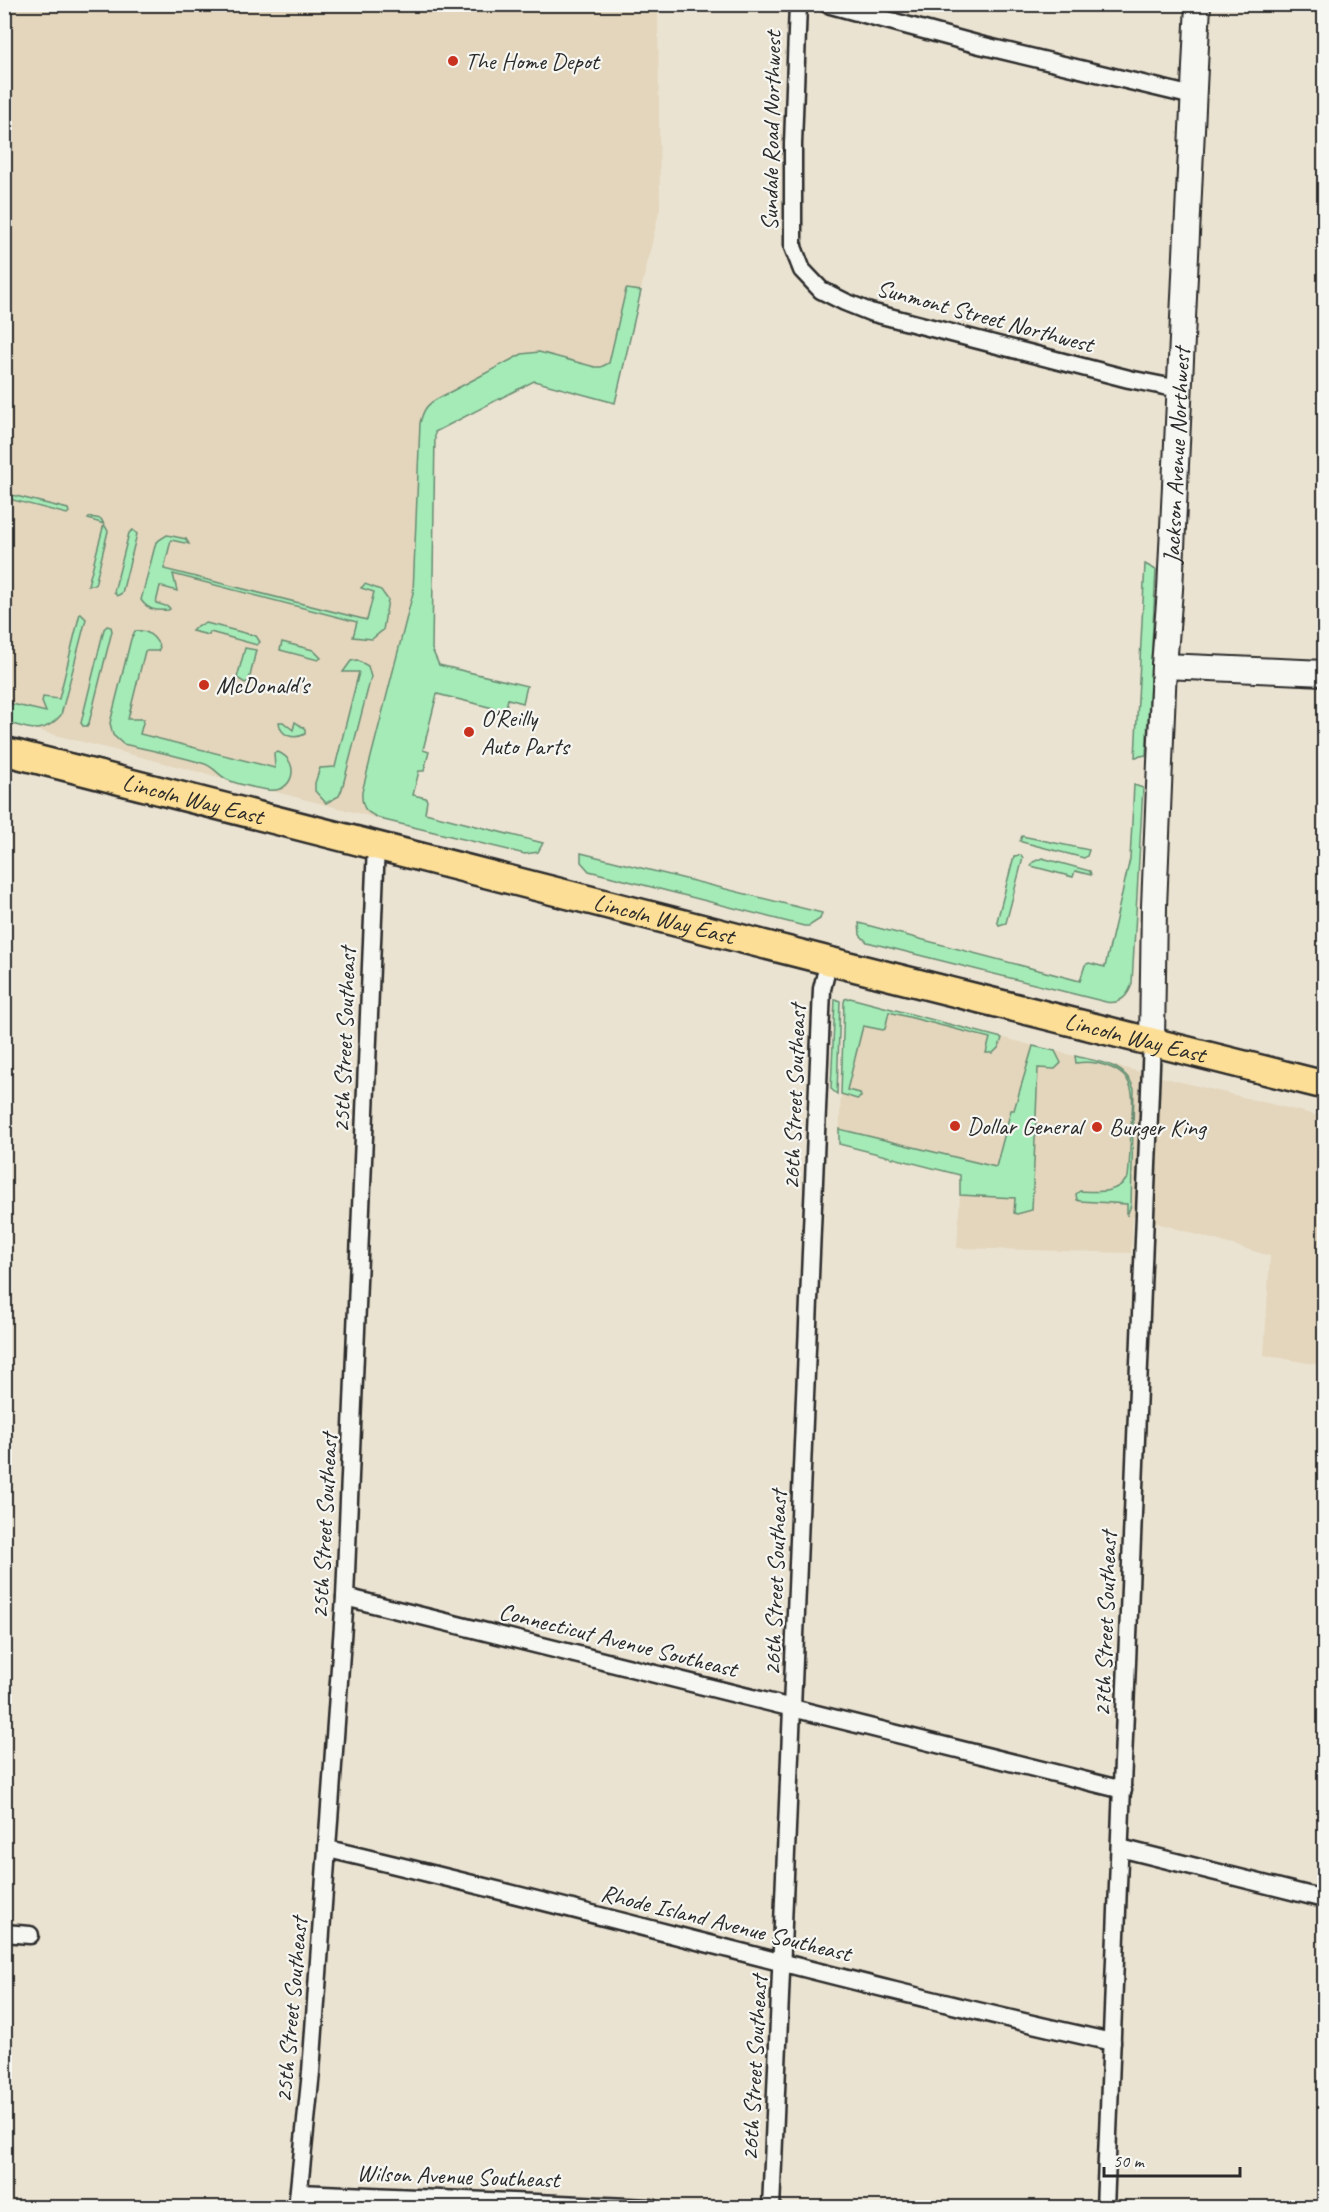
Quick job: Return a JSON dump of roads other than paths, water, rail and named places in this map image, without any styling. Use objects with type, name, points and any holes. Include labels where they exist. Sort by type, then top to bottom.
[{"type":"main road","name":"Lincoln Way East","points":[[4,751],[1324,1085]]},
{"type":"street","name":"Sundale Road Northwest","points":[[796,258],[792,225],[798,4]]},
{"type":"street","points":[[827,4],[980,45],[1193,96]]},
{"type":"street","name":"Jackson Avenue Northwest","points":[[1152,1041],[1154,907],[1164,666],[1170,590],[1198,4]]},
{"type":"street","name":"Sunmont Street Northwest","points":[[796,258],[802,270],[821,290],[870,312],[1118,376],[1179,389]]},
{"type":"street","points":[[1164,666],[1324,673]]},
{"type":"street","name":"25th Street Southeast","points":[[298,2200],[311,2072],[345,1597],[375,845]]},
{"type":"street","name":"26th Street Southeast","points":[[771,2208],[786,1840],[795,1708],[822,990],[829,961]]},
{"type":"street","name":"27th Street Southeast","points":[[1105,2208],[1152,1041]]},
{"type":"street","name":"Connecticut Avenue Southeast","points":[[345,1597],[1123,1790]]},
{"type":"street","points":[[1120,1848],[1324,1899]]},
{"type":"street","name":"Rhode Island Avenue Southeast","points":[[328,1849],[491,1887],[677,1937],[1000,2017],[1112,2042]]},
{"type":"street","points":[[4,1933],[30,1935]]},
{"type":"street","name":"Wilson Avenue Southeast","points":[[298,2200],[652,2208]]},
{"type":"place","name":"The Home Depot","points":[[453,61]]},
{"type":"place","name":"McDonald's","points":[[204,685]]},
{"type":"place","name":"O'Reilly Auto Parts","points":[[469,732]]},
{"type":"place","name":"Dollar General","points":[[955,1126]]},
{"type":"place","name":"Burger King","points":[[1097,1127]]}]
